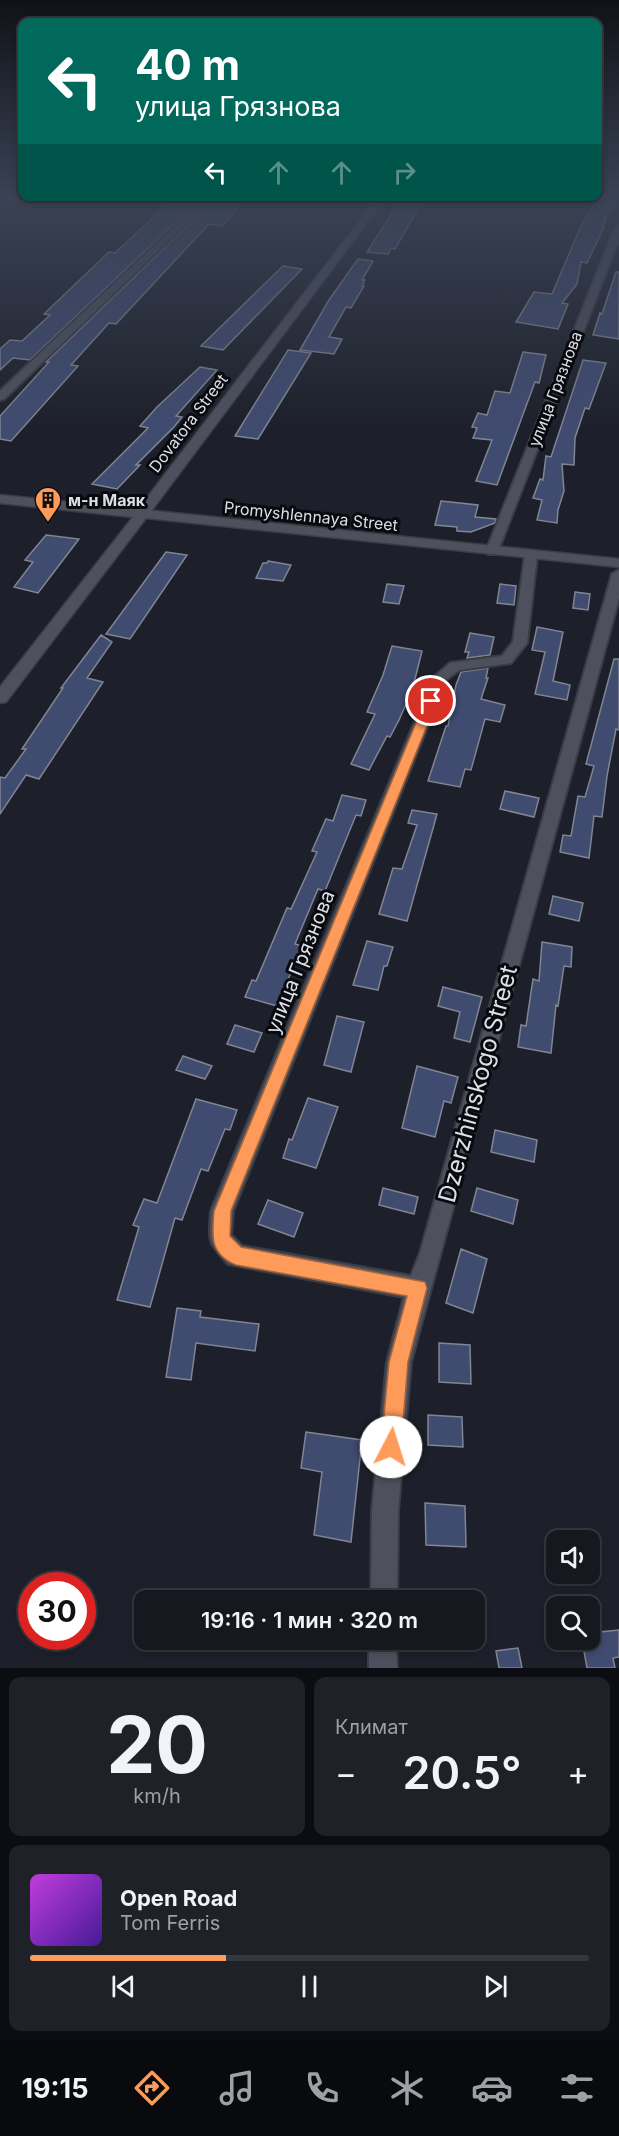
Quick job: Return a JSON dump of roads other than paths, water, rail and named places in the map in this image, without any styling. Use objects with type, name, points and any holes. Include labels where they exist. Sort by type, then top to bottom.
[{"type":"street","points":[[0,397],[128,275]]},
{"type":"street","name":"Dovatora Street","points":[[0,698],[322,275]]},
{"type":"street","name":"улица Грязнова","points":[[492,551],[601,275]]},
{"type":"street","name":"Promyshlennaya Street","points":[[0,499],[619,563]]},
{"type":"street","name":"улица Грязнова","points":[[418,1288],[236,1256],[220,1239],[222,1211],[440,678],[455,666],[506,660],[520,643],[531,555]]},
{"type":"street","name":"Dzerzhinskogo Street","points":[[384,1590],[385,1510],[399,1362],[619,574]]},
{"type":"street","points":[[382,1668],[383,1650]]},
{"type":"place","name":"м-н Маяк","points":[[48,523]]}]
